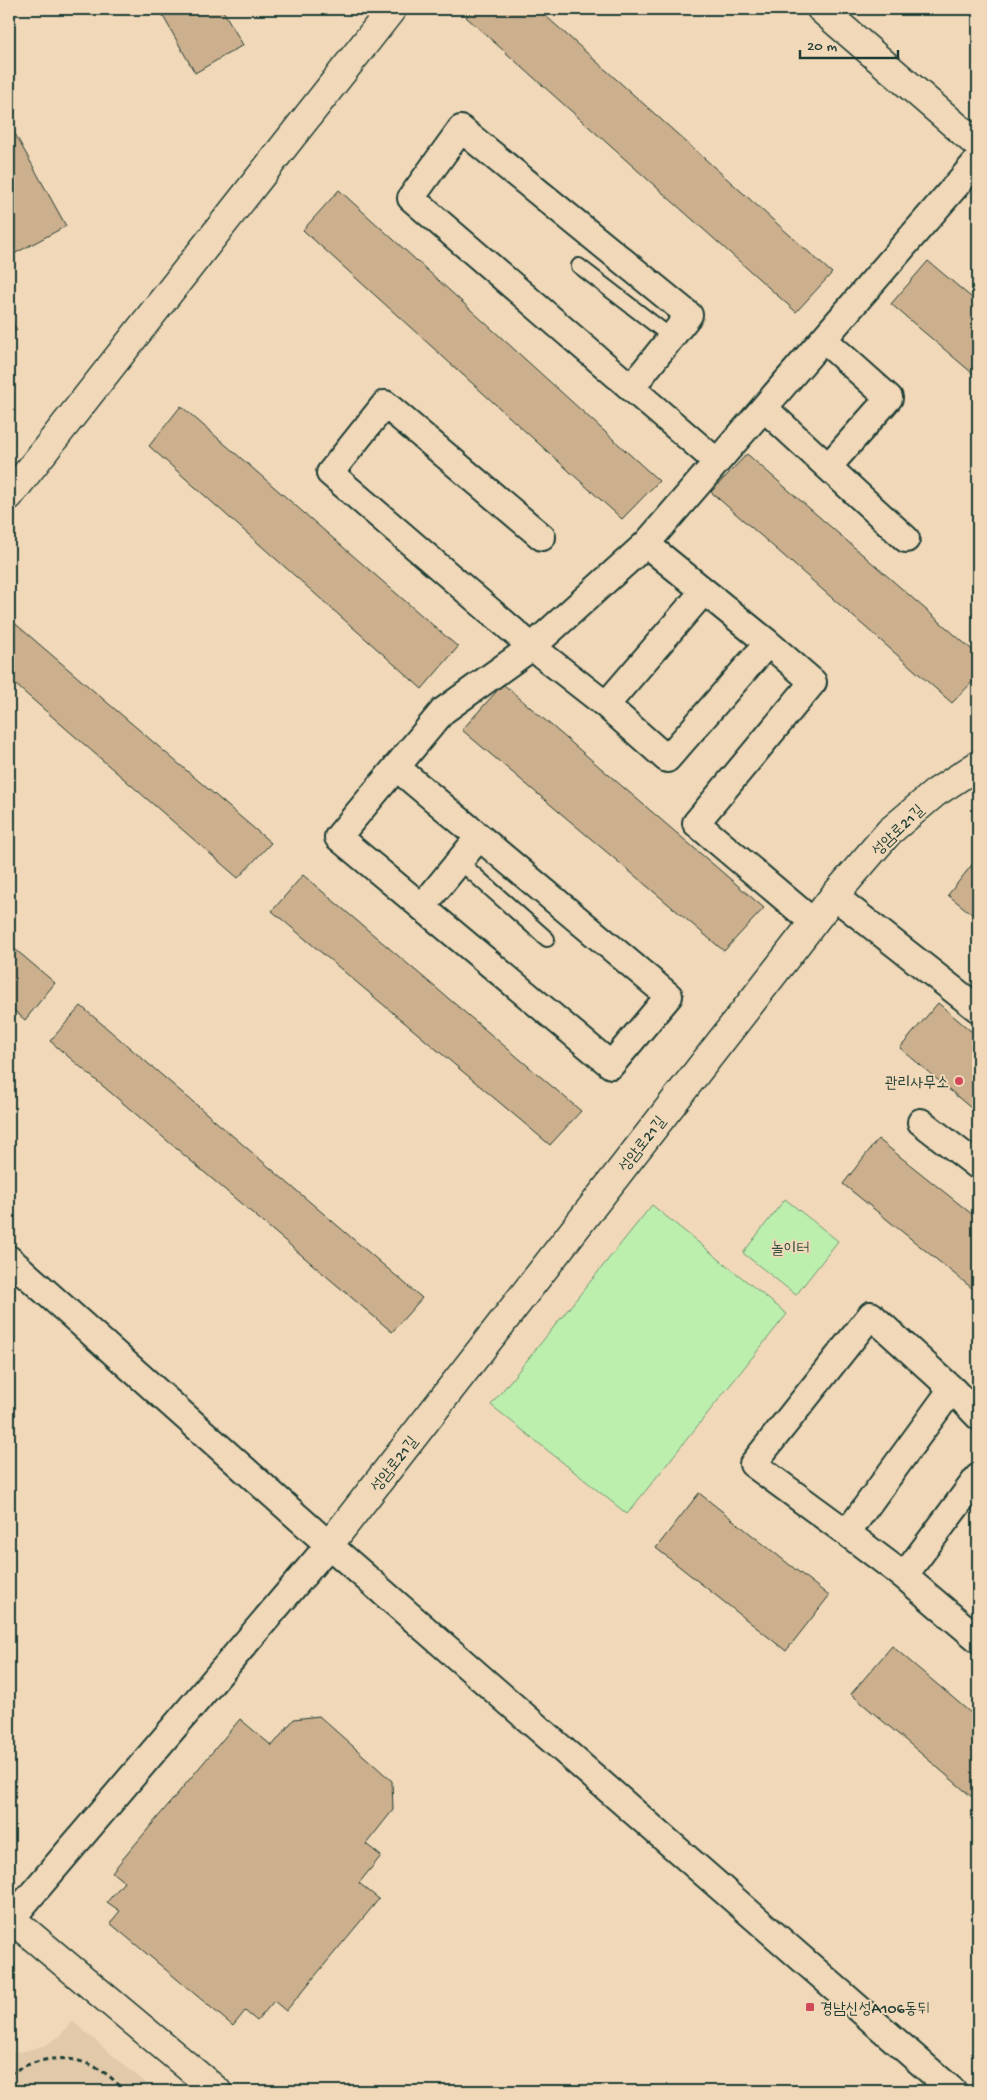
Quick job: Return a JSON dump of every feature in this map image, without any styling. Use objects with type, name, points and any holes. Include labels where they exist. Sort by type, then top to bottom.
[{"type":"street","points":[[9,496],[392,9]]},
{"type":"street","points":[[821,9],[978,145]]},
{"type":"street","points":[[631,388],[689,315],[460,129],[411,198],[631,388],[717,462]]},
{"type":"street","points":[[396,767],[669,996],[611,1066],[338,837],[396,767],[443,711],[532,646],[646,544],[978,160]]},
{"type":"street","points":[[823,339],[890,398],[828,467]]},
{"type":"street","points":[[542,537],[385,404],[330,473],[532,646],[606,705],[667,759],[768,643]]},
{"type":"street","points":[[764,408],[906,539]]},
{"type":"street","points":[[646,544],[813,682],[696,823],[813,922]]},
{"type":"street","points":[[606,705],[704,591]]},
{"type":"street","name":"성암로21길","points":[[329,1545],[834,896],[889,832],[935,793],[978,765]]},
{"type":"street","points":[[422,907],[479,837]]},
{"type":"street","points":[[834,896],[978,1009]]},
{"type":"street","points":[[921,1122],[978,1166]]},
{"type":"street","points":[[9,1259],[329,1545],[953,2091]]},
{"type":"street","points":[[978,1416],[952,1389],[871,1314],[753,1464],[904,1576],[978,1639]]},
{"type":"street","points":[[847,1533],[952,1389]]},
{"type":"street","points":[[904,1576],[978,1477]]},
{"type":"street","points":[[217,2091],[10,1918],[329,1545]]},
{"type":"lane","points":[[579,266],[672,338]]},
{"type":"lane","points":[[459,862],[547,939]]},
{"type":"path","points":[[9,2072],[11,2073],[33,2063],[49,2060],[87,2062],[105,2071],[124,2091]]},
{"type":"shaded area","points":[[72,2021],[155,2091],[9,2091],[9,2051],[21,2052],[46,2045],[60,2036]]},
{"type":"green space","name":"놀이터","points":[[785,1199],[838,1241],[796,1295],[743,1253]]},
{"type":"green space","points":[[652,1205],[787,1314],[627,1514],[491,1405]]},
{"type":"building","points":[[159,9],[222,9],[243,45],[195,73]]},
{"type":"building","points":[[474,9],[538,9],[832,273],[796,312],[466,17]]},
{"type":"building","points":[[9,123],[66,226],[12,255],[9,248]]},
{"type":"building","points":[[339,190],[659,481],[622,519],[303,230]]},
{"type":"building","points":[[928,261],[978,303],[978,378],[891,304]]},
{"type":"building","points":[[9,316],[17,330],[9,335]]},
{"type":"building","points":[[181,406],[458,647],[422,689],[149,446]]},
{"type":"building","points":[[747,454],[978,655],[978,676],[952,703],[711,492]]},
{"type":"building","points":[[11,620],[271,843],[238,878],[9,679],[9,624]]},
{"type":"building","points":[[503,684],[764,908],[724,951],[462,730]]},
{"type":"building","points":[[978,857],[978,919],[948,895]]},
{"type":"building","points":[[303,875],[581,1111],[550,1145],[272,911]]},
{"type":"building","points":[[9,944],[55,983],[25,1020],[9,1006]]},
{"type":"building","name":"관리사무소","points":[[938,1003],[978,1037],[978,1114],[900,1048]]},
{"type":"building","points":[[81,1006],[422,1298],[392,1332],[50,1041]]},
{"type":"building","points":[[878,1139],[978,1219],[978,1293],[843,1184]]},
{"type":"building","points":[[699,1493],[829,1596],[786,1651],[656,1548]]},
{"type":"building","points":[[892,1646],[978,1719],[978,1802],[851,1694]]},
{"type":"building","points":[[319,1716],[392,1781],[393,1810],[366,1844],[381,1856],[359,1883],[379,1899],[286,2011],[274,2001],[257,2021],[245,2011],[233,2026],[110,1923],[120,1911],[107,1902],[124,1882],[112,1872],[240,1719],[272,1746],[294,1719]]},
{"type":"place","name":"관리사무소","points":[[959,1081]]},
{"type":"place","name":"경남신성A106동뒤","points":[[810,2007]]}]
